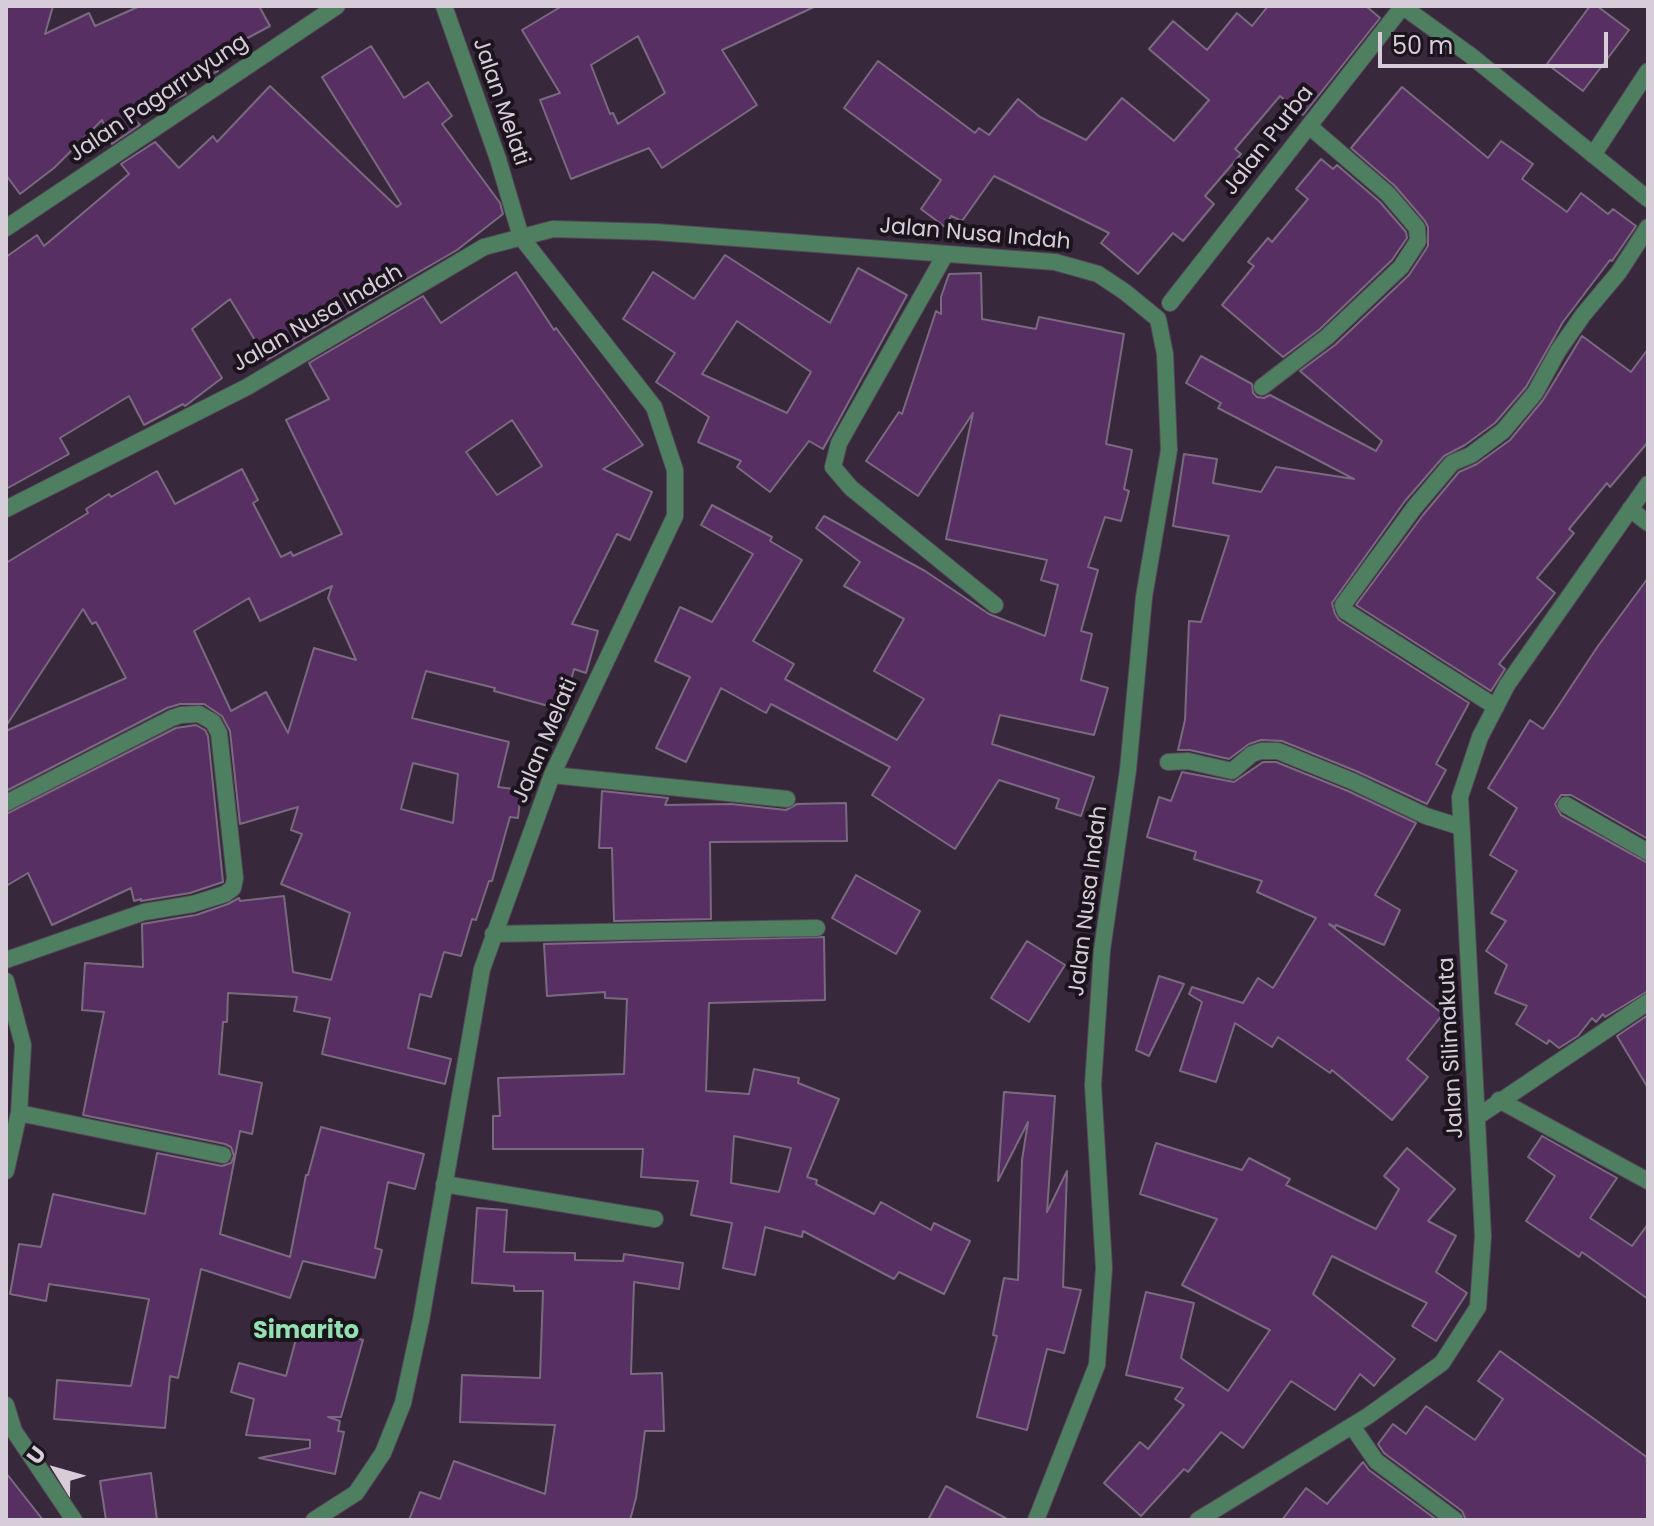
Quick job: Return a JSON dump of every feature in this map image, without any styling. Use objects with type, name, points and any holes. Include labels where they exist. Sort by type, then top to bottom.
[{"type":"street","name":"Jalan Pagarruyung","points":[[6,228],[337,6]]},
{"type":"street","name":"Jalan Melati","points":[[314,1520],[356,1493],[383,1453],[403,1403],[482,969],[552,775],[675,516],[675,470],[654,407],[521,237],[498,159],[444,6]]},
{"type":"street","name":"Jalan Purba","points":[[1170,303],[1402,6]]},
{"type":"street","points":[[1402,6],[1470,55],[1648,199]]},
{"type":"street","points":[[1593,155],[1648,71]]},
{"type":"street","points":[[1262,387],[1327,337],[1401,267],[1418,241],[1417,228],[1388,194],[1309,126]]},
{"type":"street","points":[[1496,707],[1345,611],[1343,605],[1414,508],[1452,463],[1471,455],[1503,431],[1535,393],[1558,351],[1619,272],[1648,227]]},
{"type":"street","name":"Jalan Nusa Indah","points":[[6,509],[247,387],[484,247],[553,229],[656,232],[1055,262],[1098,274],[1158,319],[1165,354],[1169,450],[1144,597],[1128,770],[1100,980],[1093,1085],[1104,1268],[1097,1365],[1036,1520]]},
{"type":"street","points":[[945,255],[839,443],[833,467],[851,488],[995,605]]},
{"type":"street","name":"Jalan Silimakuta","points":[[1198,1520],[1352,1426],[1442,1363],[1478,1307],[1483,1236],[1460,797],[1480,737],[1507,685],[1648,484]]},
{"type":"street","points":[[1630,509],[1648,523]]},
{"type":"street","points":[[6,803],[172,718],[191,713],[203,716],[213,722],[219,733],[235,883],[229,892],[193,904],[144,912],[6,960]]},
{"type":"street","points":[[1168,762],[1188,761],[1232,771],[1252,754],[1278,751],[1426,816],[1461,827]]},
{"type":"street","points":[[552,775],[787,799]]},
{"type":"street","points":[[1566,805],[1648,852]]},
{"type":"street","points":[[493,934],[817,928]]},
{"type":"street","points":[[6,981],[23,1045],[19,1113],[6,1171]]},
{"type":"street","points":[[1477,1117],[1648,1002]]},
{"type":"street","points":[[1499,1100],[1648,1181]]},
{"type":"street","points":[[19,1113],[223,1155]]},
{"type":"street","points":[[444,1184],[573,1208],[655,1219]]},
{"type":"street","points":[[6,1405],[14,1431],[74,1520]]},
{"type":"street","points":[[1352,1426],[1376,1461],[1455,1520]]},
{"type":"building","points":[[6,6],[53,6],[45,34],[89,13],[95,26],[140,6],[259,6],[270,26],[212,57],[218,71],[183,88],[186,94],[133,118],[140,125],[112,144],[102,120],[54,168],[20,194],[6,175]]},
{"type":"building","points":[[562,6],[816,6],[722,50],[757,105],[662,168],[649,148],[571,179],[540,100],[560,93],[522,30]],"holes":[[[638,36],[665,93],[618,124],[613,113],[610,114],[591,65]]]},
{"type":"building","points":[[1268,6],[1366,6],[1380,18],[1303,115],[1280,96],[1235,149],[1241,154],[1205,196],[1214,204],[1183,241],[1173,233],[1138,274],[1101,243],[1109,233],[994,176],[962,221],[951,216],[945,227],[921,209],[941,180],[844,108],[878,61],[975,133],[979,128],[989,135],[1018,99],[1040,117],[1086,140],[1122,98],[1174,141],[1209,100],[1149,49],[1173,21],[1207,50],[1237,13],[1252,26]]},
{"type":"building","points":[[1590,6],[1597,6],[1629,30],[1583,91],[1547,64]]},
{"type":"building","points":[[371,46],[404,98],[428,82],[452,116],[442,124],[500,203],[503,214],[457,250],[267,360],[230,299],[192,329],[222,378],[185,406],[183,404],[144,425],[129,396],[60,438],[69,454],[6,489],[6,257],[37,235],[44,246],[129,174],[121,164],[155,142],[179,168],[213,136],[217,142],[270,86],[397,207],[401,204],[322,77]]},
{"type":"building","points":[[1402,87],[1488,158],[1501,141],[1533,164],[1522,179],[1567,212],[1581,193],[1608,214],[1613,209],[1636,226],[1563,322],[1526,387],[1495,423],[1444,456],[1405,501],[1332,603],[1339,620],[1469,703],[1436,764],[1446,770],[1427,804],[1282,741],[1261,740],[1249,744],[1229,759],[1178,750],[1185,720],[1189,621],[1201,622],[1229,536],[1173,526],[1184,454],[1217,459],[1213,483],[1261,492],[1276,467],[1354,479],[1218,408],[1221,403],[1186,383],[1201,356],[1252,384],[1257,397],[1270,395],[1376,451],[1382,441],[1300,371],[1335,345],[1409,275],[1428,246],[1425,221],[1395,186],[1351,148]]},
{"type":"building","points":[[1321,159],[1333,169],[1337,165],[1380,202],[1406,232],[1407,238],[1392,260],[1320,329],[1283,357],[1222,305],[1254,266],[1248,262],[1268,238],[1272,242],[1308,199],[1296,189]]},
{"type":"building","points":[[725,255],[830,323],[858,268],[907,295],[823,449],[809,441],[770,492],[737,467],[741,461],[698,442],[709,417],[656,382],[675,353],[623,319],[653,272],[694,299]],"holes":[[[737,321],[811,372],[787,413],[702,374]]]},
{"type":"building","points":[[516,272],[554,330],[556,328],[643,445],[603,469],[652,492],[630,540],[617,534],[572,624],[598,631],[586,673],[574,669],[563,710],[494,691],[495,688],[426,671],[412,718],[509,742],[498,787],[521,790],[518,818],[510,817],[492,881],[489,881],[476,920],[472,919],[461,956],[444,952],[431,997],[420,994],[408,1048],[451,1059],[445,1084],[322,1054],[330,1018],[294,1011],[297,997],[228,993],[219,1074],[262,1083],[252,1134],[240,1131],[220,1234],[290,1257],[306,1175],[321,1127],[424,1154],[415,1189],[388,1182],[375,1248],[382,1250],[375,1278],[303,1261],[290,1298],[201,1269],[178,1378],[170,1376],[165,1428],[54,1419],[57,1380],[131,1386],[149,1299],[49,1284],[46,1301],[10,1294],[19,1244],[41,1247],[53,1194],[145,1214],[157,1153],[222,1166],[231,1163],[234,1156],[231,1147],[225,1144],[83,1115],[104,1012],[82,1010],[85,963],[143,967],[142,924],[196,915],[239,898],[240,901],[284,896],[293,972],[331,980],[350,913],[281,884],[302,834],[291,830],[298,807],[240,824],[230,731],[222,716],[204,704],[180,704],[167,708],[6,791],[6,731],[126,678],[96,622],[92,624],[83,609],[6,726],[6,563],[88,513],[86,509],[109,494],[111,497],[157,471],[175,504],[242,469],[258,500],[253,503],[281,557],[291,552],[293,556],[342,534],[286,420],[329,399],[309,363],[423,296],[441,323]],"holes":[[[512,420],[542,466],[497,495],[466,452]],[[332,586],[328,598],[356,660],[314,648],[288,733],[266,692],[231,711],[194,631],[249,598],[260,621]],[[413,763],[458,774],[453,823],[401,809]]]},
{"type":"building","points":[[981,273],[982,319],[1036,329],[1039,317],[1124,334],[1106,444],[1132,450],[1124,489],[1129,491],[1121,521],[1105,517],[1088,567],[1098,570],[1081,631],[1092,634],[1081,680],[1108,688],[1094,735],[1000,715],[992,744],[1094,777],[1081,816],[1056,808],[1059,799],[999,780],[955,849],[872,795],[890,767],[771,704],[766,713],[721,688],[686,762],[656,748],[690,677],[655,661],[680,607],[712,622],[753,554],[701,525],[712,505],[772,537],[770,541],[802,560],[753,641],[794,664],[785,679],[897,740],[924,699],[874,671],[904,619],[844,586],[860,562],[816,528],[824,516],[925,571],[989,614],[1045,636],[1058,585],[1041,580],[1047,560],[946,539],[973,413],[918,496],[866,461],[899,412],[902,414],[936,311],[941,314],[941,297],[949,274]]},
{"type":"building","points":[[1582,336],[1631,372],[1648,349],[1648,442],[1610,487],[1607,483],[1569,529],[1574,533],[1537,578],[1555,593],[1499,664],[1505,669],[1491,691],[1356,605],[1459,472],[1477,464],[1510,440],[1543,400]]},
{"type":"building","points":[[1648,578],[1648,839],[1571,795],[1561,795],[1555,804],[1561,815],[1648,863],[1648,991],[1605,1017],[1603,1014],[1596,1022],[1592,1018],[1578,1036],[1559,1048],[1516,1024],[1527,1006],[1495,993],[1507,965],[1486,951],[1506,921],[1491,913],[1517,871],[1490,855],[1517,808],[1488,788],[1530,720],[1543,729]]},
{"type":"building","points":[[196,725],[208,736],[223,882],[190,893],[141,901],[134,901],[131,888],[52,925],[28,873],[6,886],[6,814],[176,728]]},
{"type":"building","points":[[1263,762],[1276,762],[1416,823],[1375,895],[1400,910],[1384,945],[1329,924],[1443,1014],[1407,1059],[1428,1077],[1392,1120],[1332,1070],[1330,1073],[1278,1037],[1272,1047],[1235,1023],[1216,1082],[1180,1071],[1202,1002],[1189,994],[1192,987],[1243,1003],[1258,978],[1273,988],[1316,918],[1257,892],[1262,881],[1194,859],[1196,852],[1147,837],[1159,797],[1171,801],[1182,772],[1234,782]]},
{"type":"building","points":[[602,791],[668,798],[665,805],[731,804],[786,810],[797,804],[846,803],[847,841],[710,842],[711,919],[614,921],[612,848],[599,848]]},
{"type":"building","points":[[856,875],[920,911],[896,954],[832,918]]},
{"type":"building","points":[[824,937],[825,1000],[709,1003],[706,1091],[749,1094],[754,1069],[799,1078],[798,1083],[839,1099],[807,1177],[874,1214],[881,1202],[931,1230],[934,1223],[970,1241],[944,1294],[899,1272],[894,1279],[803,1231],[802,1237],[765,1227],[755,1275],[723,1268],[732,1223],[691,1215],[698,1181],[641,1177],[643,1149],[493,1149],[493,1116],[500,1116],[498,1078],[624,1074],[627,999],[605,998],[605,992],[547,996],[544,944]],"holes":[[[734,1136],[791,1148],[779,1192],[731,1183]]]},
{"type":"building","points":[[1027,941],[1065,965],[1029,1022],[991,998]]},
{"type":"building","points":[[1159,976],[1184,984],[1149,1056],[1136,1050]]},
{"type":"building","points":[[1648,1015],[1648,1088],[1617,1036]]},
{"type":"building","points":[[1004,1092],[1055,1096],[1047,1212],[1067,1171],[1063,1287],[1081,1290],[1064,1353],[1047,1349],[1027,1430],[977,1417],[997,1336],[993,1335],[1004,1278],[1018,1280],[1022,1160],[1028,1122],[998,1181]]},
{"type":"building","points":[[1542,1136],[1617,1178],[1590,1218],[1632,1246],[1648,1224],[1648,1299],[1582,1252],[1579,1257],[1526,1221],[1555,1176],[1528,1157]]},
{"type":"building","points":[[1156,1143],[1242,1170],[1249,1158],[1290,1179],[1286,1185],[1376,1229],[1399,1189],[1384,1176],[1407,1148],[1455,1189],[1428,1221],[1456,1236],[1436,1272],[1467,1293],[1436,1341],[1412,1326],[1427,1303],[1332,1256],[1313,1294],[1395,1359],[1374,1386],[1360,1374],[1335,1410],[1291,1381],[1243,1448],[1221,1432],[1188,1472],[1184,1469],[1141,1516],[1104,1483],[1140,1442],[1148,1449],[1184,1405],[1175,1399],[1183,1388],[1126,1375],[1146,1292],[1194,1303],[1181,1358],[1228,1391],[1270,1330],[1182,1285],[1217,1219],[1140,1194]]},
{"type":"building","points":[[477,1208],[507,1210],[504,1252],[575,1253],[575,1260],[623,1261],[624,1254],[683,1263],[679,1289],[634,1282],[631,1374],[662,1373],[664,1431],[645,1431],[630,1520],[409,1520],[420,1492],[440,1499],[454,1461],[545,1494],[555,1425],[460,1422],[462,1375],[540,1378],[543,1291],[514,1291],[514,1286],[472,1283]]},
{"type":"building","points":[[300,1324],[363,1340],[341,1417],[328,1417],[340,1421],[338,1431],[344,1432],[335,1474],[259,1458],[310,1448],[310,1440],[246,1435],[254,1399],[231,1392],[239,1363],[286,1376]]},
{"type":"building","points":[[1500,1351],[1648,1458],[1648,1520],[1466,1520],[1462,1511],[1384,1453],[1378,1444],[1393,1424],[1406,1434],[1426,1406],[1475,1440],[1503,1399],[1478,1381]]},
{"type":"building","points":[[1363,1462],[1369,1470],[1437,1520],[1282,1520],[1306,1488],[1327,1504]]},
{"type":"building","points":[[6,1473],[43,1520],[6,1520]]},
{"type":"building","points":[[151,1473],[157,1520],[106,1520],[100,1481]]},
{"type":"building","points":[[946,1486],[1009,1520],[928,1520]]},
{"type":"district","name":"Simarito","points":[[306,1332]]}]
